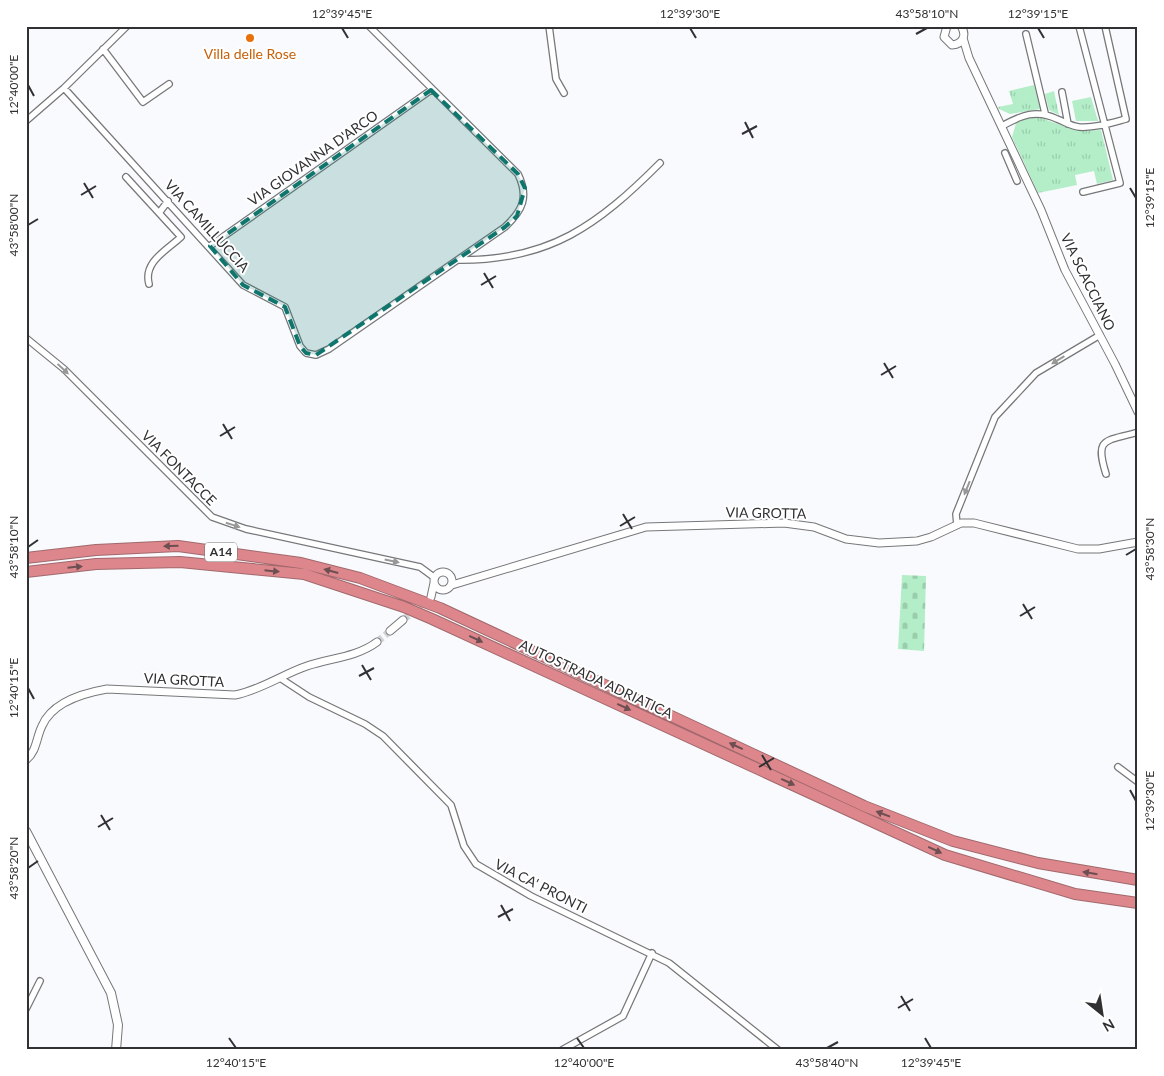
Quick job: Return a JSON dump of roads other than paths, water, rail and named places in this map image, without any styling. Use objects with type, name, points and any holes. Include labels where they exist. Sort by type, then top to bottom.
[{"type":"highway","name":"AUTOSTRADA ADRIATICA","points":[[26,558],[96,550],[178,546],[300,563],[360,578],[440,608],[864,806],[953,841],[1038,864],[1138,880]]},
{"type":"highway","name":"AUTOSTRADA ADRIATICA","points":[[26,572],[96,564],[180,562],[304,574],[404,607],[432,619],[946,855],[1075,894],[1138,903]]},
{"type":"main road","points":[[26,831],[112,993],[118,1025],[116,1050]]},
{"type":"street","points":[[26,121],[64,88],[127,26]]},
{"type":"street","name":"VIA CAMILLUCCIA","points":[[64,88],[244,285],[285,307],[300,346],[306,353],[316,355],[329,350],[505,227],[517,216],[525,188],[518,174],[431,90],[369,26]]},
{"type":"street","points":[[549,26],[556,79],[564,93]]},
{"type":"street","name":"VIA SCACCIANO","points":[[947,26],[942,30],[945,41],[969,58]]},
{"type":"street","points":[[1079,26],[1120,183],[1082,192]]},
{"type":"street","points":[[1002,126],[1019,117],[1045,113],[1068,124],[1085,127],[1126,119],[1106,26]]},
{"type":"street","name":"VIA SCACCIANO","points":[[952,45],[959,43],[963,31]]},
{"type":"street","name":"VIA SCACCIANO","points":[[963,31],[969,58],[1019,162],[1065,270],[1138,412]]},
{"type":"street","points":[[1026,34],[1045,113]]},
{"type":"street","points":[[103,49],[143,102],[169,84]]},
{"type":"street","name":"VIA GIOVANNA D'ARCO","points":[[210,246],[431,90]]},
{"type":"street","points":[[1062,92],[1068,124]]},
{"type":"street","points":[[1005,153],[1017,181]]},
{"type":"street","points":[[1010,166],[1019,162]]},
{"type":"street","points":[[458,260],[485,260],[512,256],[568,238],[599,218],[629,194],[660,163]]},
{"type":"street","points":[[126,177],[181,237],[149,267],[147,276],[149,284]]},
{"type":"street","points":[[159,213],[168,201]]},
{"type":"street","points":[[957,525],[956,514],[995,416],[1036,373],[1100,335]]},
{"type":"street","name":"VIA FONTACCE","points":[[26,338],[64,369],[212,517],[246,529],[420,567],[435,580]]},
{"type":"street","points":[[1106,474],[1099,454],[1102,446],[1107,441],[1138,432]]},
{"type":"street","name":"VIA GROTTA","points":[[452,585],[646,527],[784,524],[814,527],[846,539],[879,543],[917,541],[957,525],[974,522],[1078,549],[1099,549],[1138,542]]},
{"type":"street","points":[[441,572],[447,573],[451,576],[452,585],[448,589],[442,590],[435,580],[441,572]]},
{"type":"street","points":[[390,631],[403,620]]},
{"type":"street","name":"VIA GROTTA","points":[[26,760],[32,755],[42,725],[54,710],[92,691],[107,689],[235,695],[312,664],[360,652],[377,642]]},
{"type":"street","name":"VIA CA' PRONTI","points":[[280,678],[309,697],[365,724],[383,736],[451,805],[464,846],[481,868],[531,896],[652,954],[687,976],[778,1050]]},
{"type":"street","points":[[26,753],[36,745]]},
{"type":"street","points":[[1118,767],[1138,782]]},
{"type":"street","points":[[562,1050],[623,1016],[652,954]]},
{"type":"street","points":[[26,1009],[40,981]]},
{"type":"tunnel","points":[[403,620],[426,601]]},
{"type":"tunnel","points":[[377,642],[390,631]]},
{"type":"place","name":"Villa delle Rose","points":[[250,38]]}]
